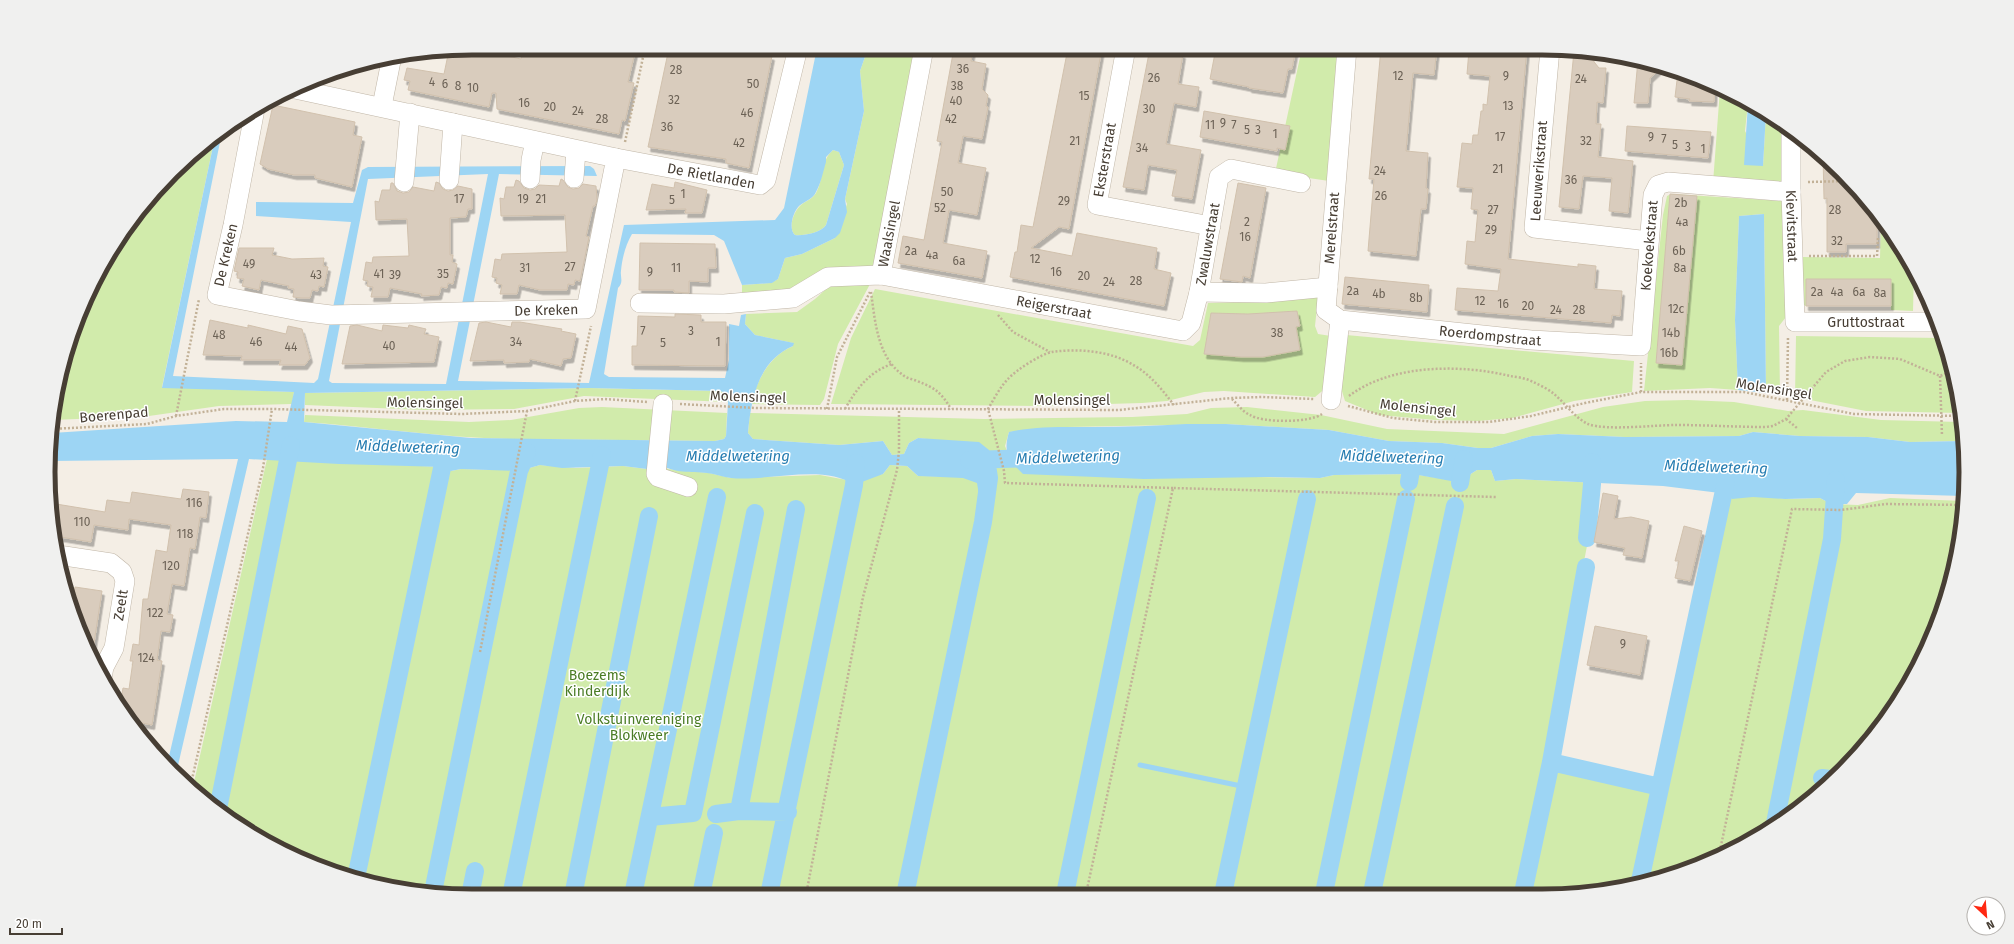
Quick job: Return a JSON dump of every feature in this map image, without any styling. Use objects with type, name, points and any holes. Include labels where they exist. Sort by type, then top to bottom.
[{"type":"street","name":"De Rietlanden","points":[[616,158],[760,185],[766,180],[796,55]]},
{"type":"street","name":"Waalsingel","points":[[881,275],[923,55]]},
{"type":"street","name":"Eksterstraat","points":[[1125,55],[1097,205],[1210,226]]},
{"type":"street","name":"Merelstraat","points":[[1340,320],[1326,310],[1346,55]]},
{"type":"street","name":"Leeuwerikstraat","points":[[1549,55],[1534,228],[1649,241]]},
{"type":"street","points":[[382,106],[391,63]]},
{"type":"street","points":[[304,91],[382,106],[535,141],[575,163],[616,158]]},
{"type":"street","points":[[404,182],[410,113]]},
{"type":"street","name":"De Kreken","points":[[254,117],[233,225],[217,295],[299,311],[331,315],[586,309],[616,158]]},
{"type":"street","points":[[449,180],[453,123]]},
{"type":"street","name":"Kievitstraat","points":[[1791,137],[1794,322]]},
{"type":"street","points":[[530,179],[531,160],[535,141]]},
{"type":"street","name":"Zwaluwstraat","points":[[1301,183],[1231,169],[1220,177],[1199,292],[1266,293],[1328,287]]},
{"type":"street","name":"Koekoekstraat","points":[[1641,346],[1653,195],[1658,185],[1668,182],[1791,192]]},
{"type":"street","name":"Reigerstraat","points":[[640,303],[724,304],[793,298],[828,277],[881,275],[1183,331],[1191,323],[1199,292]]},
{"type":"street","points":[[1335,402],[1340,320]]},
{"type":"street","name":"Roerdompstraat","points":[[1340,320],[1531,340],[1641,346]]},
{"type":"street","name":"Gruttostraat","points":[[1794,322],[1931,322]]},
{"type":"street","points":[[663,404],[656,474],[658,477],[688,487]]},
{"type":"street","name":"Zeelt","points":[[64,556],[111,563],[122,572],[125,581],[114,648],[104,667]]},
{"type":"path","points":[[616,158],[624,148],[644,55]]},
{"type":"path","points":[[1807,182],[1841,181]]},
{"type":"path","points":[[1807,256],[1878,256],[1878,238]]},
{"type":"path","name":"Waalsingel","points":[[826,409],[837,357],[871,291],[881,275]]},
{"type":"path","points":[[871,291],[876,328],[882,348],[892,364],[903,376],[926,385],[942,394],[952,409]]},
{"type":"path","points":[[990,296],[1000,319],[1013,332],[1051,352]]},
{"type":"path","points":[[575,401],[594,312],[586,309]]},
{"type":"path","points":[[1787,400],[1788,337],[1794,322]]},
{"type":"path","points":[[1641,346],[1641,392]]},
{"type":"path","points":[[1175,405],[1156,383],[1135,366],[1112,356],[1091,351],[1051,352],[1030,362],[1009,378],[988,409],[1004,471],[1004,483],[1496,497]]},
{"type":"path","points":[[1231,398],[1249,415],[1259,419],[1304,420],[1318,417],[1335,402],[1358,389],[1379,380],[1418,370],[1460,368],[1499,373],[1531,381],[1552,393],[1588,424],[1607,426],[1676,425],[1766,427],[1773,426],[1786,419],[1826,372],[1845,361],[1870,357],[1900,359],[1940,376],[1947,373]]},
{"type":"path","points":[[845,409],[866,378],[879,368],[892,364]]},
{"type":"path","points":[[176,416],[185,372]]},
{"type":"path","points":[[1940,376],[1940,414],[1942,436]]},
{"type":"path","name":"Molensingel","points":[[176,416],[224,410],[272,408],[288,410],[462,414],[527,412],[575,401],[605,399],[663,404],[756,408],[1119,410],[1231,398],[1262,397],[1335,402],[1393,418],[1489,422],[1531,416],[1641,392],[1744,392],[1854,414],[1940,414],[1955,415]]},
{"type":"path","points":[[192,781],[263,468],[272,408]]},
{"type":"path","points":[[807,889],[863,597],[897,470],[899,451],[899,409]]},
{"type":"path","points":[[480,652],[527,412]]},
{"type":"path","name":"Boerenpad","points":[[58,429],[147,424],[176,416]]},
{"type":"path","points":[[1786,419],[1797,428]]},
{"type":"path","points":[[1087,889],[1173,488]]},
{"type":"path","points":[[1720,849],[1792,509],[1841,510],[1886,504],[1957,505]]},
{"type":"green space","points":[[866,55],[915,55],[874,269],[786,292],[742,297],[742,285],[771,283],[778,279],[785,258],[802,254],[835,238],[847,204],[845,199],[864,111],[860,71]]},
{"type":"green space","points":[[1300,55],[1341,55],[1329,181],[1275,173]]},
{"type":"green space","points":[[1720,95],[1747,109],[1745,131],[1763,166],[1766,120],[1787,134],[1786,179],[1779,184],[1713,183]]},
{"type":"green space","points":[[213,145],[162,387],[294,392],[292,404],[219,406],[149,416],[59,420],[69,364],[77,338],[87,312],[111,263],[125,240],[158,197],[197,158]]},
{"type":"green space","points":[[833,150],[839,152],[844,165],[826,225],[824,228],[816,232],[795,235],[792,229],[792,221],[795,213],[801,205],[816,193],[826,159]]},
{"type":"green space","points":[[1671,194],[1786,201],[1786,317],[1779,326],[1780,395],[1766,393],[1764,214],[1739,216],[1735,320],[1738,390],[1710,388],[1644,391],[1663,215],[1667,196]]},
{"type":"green space","points":[[1881,229],[1889,240],[1914,284],[1913,311],[1891,310],[1890,279],[1806,279],[1806,306],[1802,304],[1802,257],[1880,258]]},
{"type":"green space","points":[[834,282],[869,282],[869,286],[838,344],[824,399],[820,405],[751,404],[757,386],[765,370],[777,356],[793,346],[793,343],[755,335],[745,324],[746,314],[797,312],[815,299]]},
{"type":"green space","points":[[1319,288],[1315,326],[1318,334],[1331,336],[1327,387],[1315,397],[1224,391],[1204,392],[1167,401],[1142,403],[1038,406],[831,404],[851,338],[875,289],[1193,346],[1200,340],[1208,303],[1258,302]]},
{"type":"green space","points":[[1346,335],[1634,361],[1632,392],[1574,401],[1512,418],[1478,421],[1435,420],[1379,415],[1345,401],[1341,388]]},
{"type":"green space","points":[[1796,336],[1937,338],[1945,364],[1954,413],[1866,411],[1795,397]]},
{"type":"green space","points":[[589,388],[720,391],[726,393],[728,402],[584,396],[514,409],[425,410],[305,405],[305,393]]},
{"type":"green space","name":"Boezems Kinderdijk","points":[[1688,400],[1734,402],[1788,411],[1803,410],[1881,420],[1955,422],[1958,441],[1910,442],[1868,437],[1800,436],[1753,432],[1739,436],[1625,437],[1558,434],[1532,436],[1491,448],[1478,448],[1442,443],[1389,441],[1329,430],[1226,424],[1066,427],[1009,432],[1005,446],[1012,463],[1046,474],[1320,478],[1334,475],[1413,474],[1438,478],[1463,479],[1477,470],[1491,470],[1495,481],[1516,479],[1599,483],[1582,572],[1591,577],[1551,762],[1663,791],[1728,494],[1789,499],[1820,498],[1831,504],[1858,505],[1890,498],[1958,501],[1951,553],[1945,580],[1927,632],[1916,656],[1889,704],[1856,747],[1817,786],[1774,819],[1726,846],[1702,857],[1650,875],[1596,885],[1542,889],[445,888],[391,881],[364,875],[312,857],[263,833],[240,819],[194,783],[267,459],[443,467],[451,471],[461,469],[496,470],[514,439],[435,434],[304,422],[305,415],[469,422],[511,420],[579,408],[602,407],[727,413],[726,436],[724,439],[715,441],[528,439],[522,470],[540,465],[576,468],[623,466],[647,469],[660,464],[668,469],[709,473],[731,478],[820,475],[847,480],[883,474],[890,465],[907,466],[918,476],[997,477],[944,441],[918,438],[909,443],[904,454],[892,455],[883,441],[839,445],[753,439],[748,433],[750,413],[984,419],[1132,417],[1187,414],[1211,408],[1247,407],[1321,415],[1387,429],[1504,434],[1603,407],[1645,401]]},
{"type":"water","points":[[816,55],[866,55],[860,71],[864,111],[845,199],[847,212],[840,233],[835,238],[802,254],[785,258],[778,279],[772,283],[742,285],[724,241],[714,235],[632,234],[622,261],[621,282],[618,288],[604,374],[609,377],[725,378],[729,360],[729,324],[739,326],[741,315],[746,314],[745,324],[755,335],[794,343],[793,346],[781,353],[772,361],[758,382],[749,420],[748,433],[753,439],[839,445],[883,441],[892,455],[904,454],[909,443],[918,438],[979,442],[989,450],[997,477],[989,478],[954,668],[979,495],[977,483],[963,478],[918,476],[907,466],[890,465],[883,474],[854,485],[842,479],[827,475],[811,474],[745,479],[707,473],[677,471],[660,464],[647,469],[623,466],[562,468],[540,465],[519,471],[461,469],[451,471],[443,467],[339,464],[249,459],[178,767],[169,758],[238,459],[55,461],[56,445],[57,433],[236,421],[287,422],[294,392],[162,388],[213,145],[221,139],[173,376],[314,383],[318,379],[351,222],[256,216],[256,202],[353,203],[362,170],[368,167],[590,166],[594,169],[597,176],[499,174],[458,381],[589,383],[624,225],[775,220],[784,208]],"holes":[[[833,150],[839,152],[844,165],[826,225],[824,228],[816,232],[795,235],[792,229],[792,220],[795,212],[799,206],[815,194],[822,177],[826,157]],[[488,174],[446,384],[332,383],[329,381],[368,179]],[[589,388],[720,391],[726,393],[728,402],[726,436],[724,439],[715,441],[471,438],[304,422],[305,393]]]},
{"type":"water","points":[[1748,109],[1766,120],[1763,166],[1744,165]]},
{"type":"water","points":[[1764,214],[1766,393],[1738,390],[1735,320],[1739,216]]},
{"type":"water","points":[[1186,424],[1226,424],[1329,430],[1389,441],[1442,443],[1478,448],[1491,448],[1532,436],[1558,434],[1625,437],[1739,436],[1753,432],[1800,436],[1868,437],[1910,442],[1958,441],[1958,496],[1856,493],[1847,504],[1831,504],[1820,498],[1785,499],[1753,497],[1732,499],[1728,494],[1663,486],[1516,479],[1495,481],[1491,470],[1477,470],[1463,479],[1451,481],[1413,474],[1334,475],[1320,478],[1267,477],[1144,479],[1023,474],[1010,460],[1008,455],[1007,439],[1009,432],[1051,427],[1128,427]]},
{"type":"building","points":[[502,55],[521,59],[522,55],[634,55],[628,82],[634,83],[625,121],[622,120],[619,134],[497,109],[496,93],[492,93],[489,107],[408,90],[410,81],[404,80],[407,68],[444,74],[448,56]]},
{"type":"building","points":[[668,55],[772,56],[749,168],[726,163],[726,159],[648,147]]},
{"type":"building","points":[[953,55],[972,55],[971,61],[986,64],[982,89],[988,95],[986,106],[988,107],[982,139],[963,136],[958,163],[986,168],[977,215],[949,210],[943,243],[987,251],[982,278],[898,263],[903,236],[924,240],[942,142],[937,141]]},
{"type":"building","points":[[1067,55],[1101,55],[1069,229],[1059,227],[1031,248],[1072,256],[1077,233],[1157,248],[1154,269],[1171,273],[1164,306],[1010,277],[1015,252],[1017,252],[1021,225],[1033,227]]},
{"type":"building","points":[[1149,55],[1183,55],[1178,84],[1199,87],[1196,107],[1174,103],[1166,144],[1201,150],[1192,199],[1172,196],[1177,170],[1148,165],[1144,190],[1123,187]]},
{"type":"building","points":[[1215,55],[1295,55],[1292,69],[1288,69],[1283,93],[1249,88],[1210,79]]},
{"type":"building","points":[[1380,55],[1436,55],[1434,75],[1413,73],[1406,151],[1428,153],[1426,188],[1428,189],[1426,209],[1421,209],[1416,256],[1368,251],[1374,179],[1369,179]]},
{"type":"building","points":[[1469,55],[1526,55],[1508,259],[1578,267],[1578,264],[1596,266],[1594,289],[1622,291],[1620,316],[1612,315],[1611,323],[1455,310],[1457,288],[1498,291],[1501,269],[1465,264],[1467,241],[1475,242],[1478,210],[1471,209],[1473,188],[1457,187],[1462,143],[1472,144],[1473,135],[1478,135],[1483,104],[1487,105],[1490,76],[1467,74]]},
{"type":"building","points":[[1573,56],[1591,58],[1599,68],[1606,68],[1603,103],[1597,102],[1596,124],[1601,124],[1598,157],[1633,161],[1628,213],[1609,211],[1612,178],[1583,176],[1579,209],[1559,207]]},
{"type":"building","points":[[1637,66],[1657,71],[1650,78],[1648,103],[1634,103]]},
{"type":"building","points":[[1677,78],[1715,93],[1714,102],[1689,101],[1690,99],[1675,97]]},
{"type":"building","points":[[274,105],[355,122],[353,135],[362,137],[352,187],[315,178],[315,175],[294,175],[268,169],[260,164]]},
{"type":"building","points":[[1204,111],[1290,126],[1285,150],[1277,148],[1277,151],[1200,137]]},
{"type":"building","points":[[1627,126],[1711,132],[1708,158],[1625,151]]},
{"type":"building","points":[[1823,164],[1856,197],[1879,226],[1877,227],[1877,244],[1846,244],[1846,252],[1827,252],[1827,198],[1824,199]]},
{"type":"building","points":[[561,179],[568,187],[573,189],[579,188],[583,184],[596,186],[597,200],[595,206],[593,206],[586,236],[589,237],[580,281],[575,280],[574,285],[568,284],[567,290],[540,290],[519,285],[517,294],[500,294],[502,285],[496,283],[497,278],[492,277],[495,259],[501,260],[502,254],[567,252],[565,215],[501,216],[500,198],[504,199],[506,187],[514,187],[516,180],[519,181],[524,188],[530,190],[535,189],[539,185],[559,186]]},
{"type":"building","points":[[436,182],[439,183],[443,189],[448,191],[453,190],[458,186],[472,189],[472,209],[468,209],[466,217],[450,218],[450,255],[453,255],[452,262],[457,264],[453,284],[448,283],[447,288],[441,287],[439,295],[421,296],[422,294],[390,288],[388,297],[371,297],[373,287],[367,286],[368,281],[363,280],[366,262],[372,263],[373,257],[409,256],[407,219],[376,220],[375,201],[379,202],[382,190],[390,190],[391,183],[393,183],[397,191],[403,193],[409,192],[413,187],[434,191]]},
{"type":"building","points":[[675,182],[707,190],[702,213],[685,213],[686,209],[646,210],[652,184],[674,188]]},
{"type":"building","points":[[1238,183],[1266,188],[1250,278],[1243,276],[1242,282],[1220,279]]},
{"type":"building","points":[[1670,194],[1697,196],[1682,365],[1656,363]]},
{"type":"building","points":[[640,243],[715,244],[716,268],[708,268],[708,282],[689,281],[689,293],[674,292],[674,290],[639,290]]},
{"type":"building","points":[[239,248],[274,248],[272,255],[292,259],[324,258],[323,266],[328,267],[324,287],[319,286],[318,291],[312,290],[310,298],[301,298],[293,297],[294,289],[288,288],[289,286],[261,280],[259,290],[242,286],[244,279],[237,278],[238,272],[234,271]]},
{"type":"building","points":[[1345,277],[1429,285],[1427,312],[1342,304]]},
{"type":"building","points":[[1806,279],[1891,279],[1891,306],[1806,306]]},
{"type":"building","points":[[1297,311],[1300,326],[1296,327],[1300,350],[1263,357],[1204,354],[1211,313],[1248,314]]},
{"type":"building","points":[[675,314],[701,315],[701,322],[726,322],[725,366],[632,365],[632,346],[637,346],[638,316],[675,317]]},
{"type":"building","points":[[210,320],[248,328],[248,325],[286,334],[288,326],[302,329],[310,358],[305,365],[279,365],[281,360],[241,360],[242,356],[203,355]]},
{"type":"building","points":[[486,322],[511,327],[512,322],[520,322],[562,329],[561,331],[576,334],[571,358],[563,359],[561,366],[530,359],[529,362],[504,363],[504,360],[470,361],[479,323]]},
{"type":"building","points":[[357,325],[382,331],[383,325],[408,328],[409,325],[426,329],[424,334],[439,337],[434,362],[342,364],[350,326]]},
{"type":"building","points":[[183,489],[209,492],[206,518],[200,517],[195,549],[190,548],[184,586],[172,584],[167,614],[173,615],[170,632],[161,631],[157,660],[162,661],[152,725],[138,722],[121,698],[123,688],[129,689],[133,661],[130,661],[133,644],[139,645],[143,599],[148,599],[156,550],[167,552],[171,525],[129,519],[128,530],[94,525],[91,542],[61,537],[57,504],[105,512],[107,500],[130,503],[132,492],[181,499]]},
{"type":"building","points":[[1603,493],[1618,496],[1614,519],[1631,517],[1649,521],[1642,558],[1623,555],[1625,548],[1594,542]]},
{"type":"building","points":[[1684,526],[1702,531],[1690,581],[1675,578],[1679,561],[1675,561]]},
{"type":"building","points":[[75,587],[102,591],[94,646],[87,632],[74,595]]},
{"type":"building","points":[[1595,626],[1647,636],[1640,675],[1587,665]]},
{"type":"waterway","points":[[219,804],[291,445]]},
{"type":"waterway","points":[[357,873],[446,449]]},
{"type":"waterway","points":[[434,887],[519,471],[527,452]]},
{"type":"waterway","points":[[512,889],[602,455]]},
{"type":"waterway","points":[[1409,482],[1413,457]]},
{"type":"waterway","name":"Middelwetering","points":[[969,460],[1033,458]]},
{"type":"waterway","points":[[906,889],[983,522],[989,478],[986,459]]},
{"type":"waterway","points":[[1460,483],[1464,459]]},
{"type":"waterway","points":[[1587,538],[1592,484],[1592,462]]},
{"type":"waterway","points":[[770,889],[854,485],[856,463]]},
{"type":"waterway","points":[[1641,877],[1725,486],[1726,469]]},
{"type":"waterway","points":[[1776,817],[1832,539],[1836,480]]},
{"type":"waterway","points":[[634,889],[717,497]]},
{"type":"waterway","points":[[1066,889],[1147,498]]},
{"type":"waterway","points":[[1224,889],[1307,499]]},
{"type":"waterway","points":[[1325,889],[1406,499]]},
{"type":"waterway","points":[[1373,889],[1455,506]]},
{"type":"waterway","points":[[739,811],[796,509]]},
{"type":"waterway","points":[[650,817],[693,813],[755,513]]},
{"type":"waterway","points":[[574,889],[649,516]]},
{"type":"waterway","points":[[1524,889],[1551,762],[1586,567]]},
{"type":"waterway","points":[[1551,762],[1660,787]]},
{"type":"waterway","points":[[1140,765],[1246,787]]},
{"type":"waterway","points":[[716,814],[739,811],[788,812]]},
{"type":"waterway","points":[[702,889],[714,833]]},
{"type":"waterway","points":[[471,889],[475,871]]},
{"type":"park label","name":"Volkstuinvereniging Blokweer","points":[[639,728]]}]
